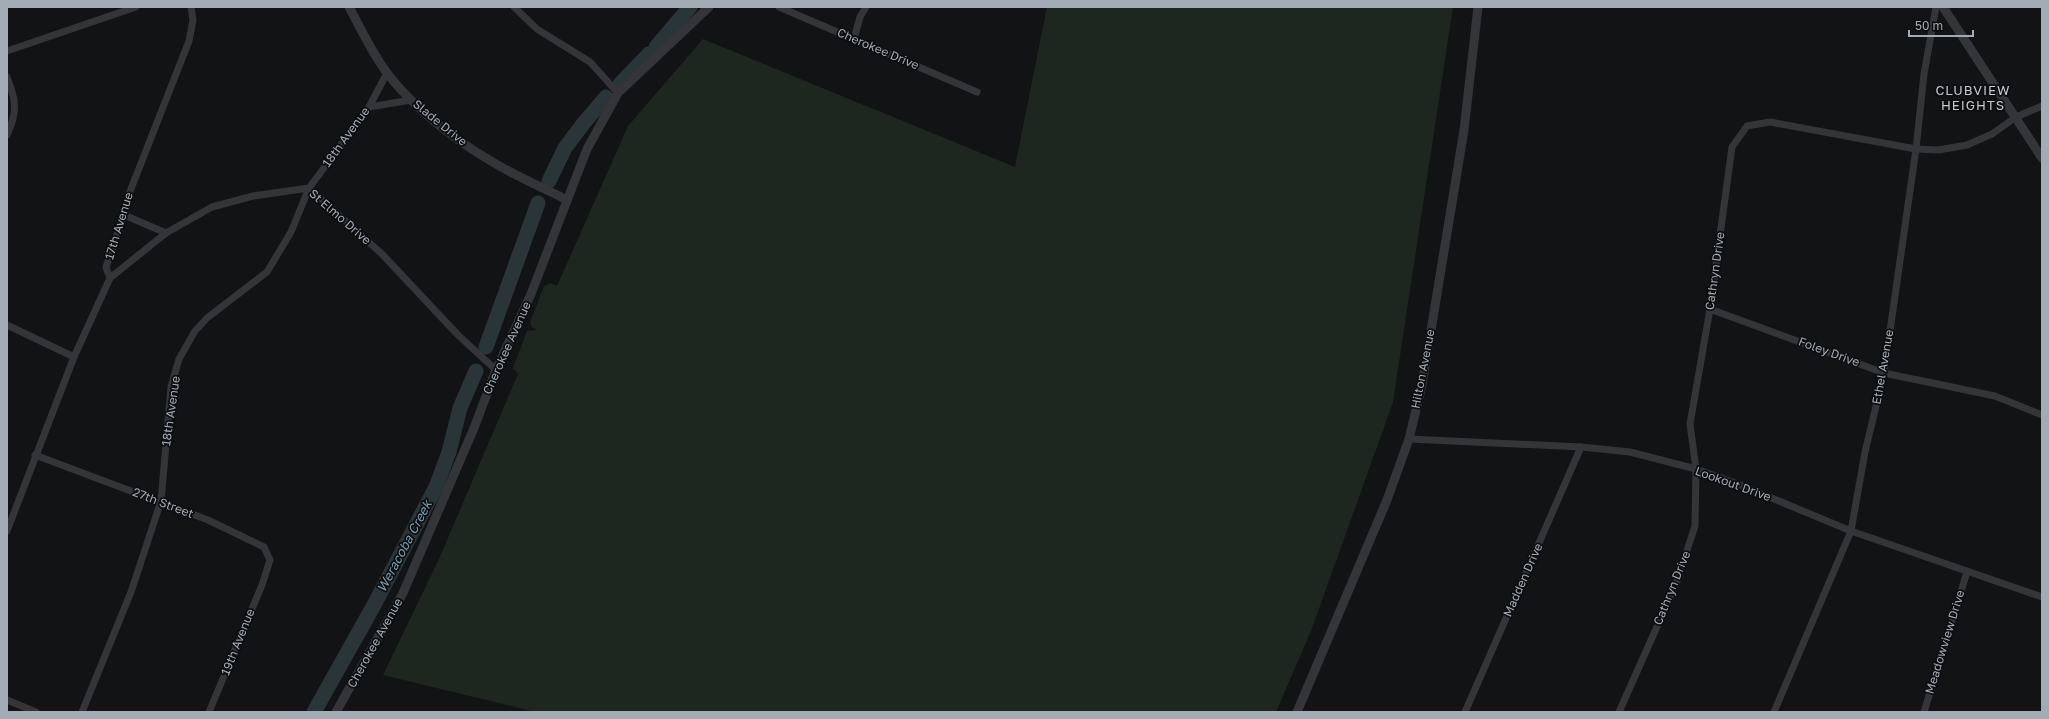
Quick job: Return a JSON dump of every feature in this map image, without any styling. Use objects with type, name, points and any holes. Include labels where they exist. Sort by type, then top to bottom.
[{"type":"street","points":[[7,51],[136,7]]},
{"type":"street","name":"17th Avenue","points":[[7,531],[74,356],[110,278],[106,267],[124,215],[128,194],[189,41],[193,20],[191,7]]},
{"type":"street","name":"Slade Drive","points":[[349,7],[368,44],[387,73],[411,100],[450,133],[491,161],[567,200]]},
{"type":"street","points":[[514,7],[537,29],[590,62],[618,93]]},
{"type":"street","name":"Cherokee Avenue","points":[[336,712],[403,593],[474,428],[496,370],[531,294],[587,149],[618,93],[709,7]]},
{"type":"street","name":"Cherokee Drive","points":[[779,7],[977,92]]},
{"type":"street","points":[[854,39],[860,18],[866,7]]},
{"type":"street","name":"Hilton Avenue","points":[[1297,712],[1387,500],[1409,438],[1422,385],[1463,138],[1478,7]]},
{"type":"street","name":"Ethel Avenue","points":[[1774,712],[1851,531],[1865,452],[1884,373],[1916,150],[1924,74],[1936,7]]},
{"type":"street","points":[[1943,7],[2042,158]]},
{"type":"street","name":"18th Avenue","points":[[82,712],[130,592],[161,501],[171,387],[180,359],[195,331],[207,318],[267,272],[291,232],[309,188],[369,107],[387,73]]},
{"type":"street","points":[[7,77],[15,104],[14,120],[7,135]]},
{"type":"street","points":[[369,107],[411,100]]},
{"type":"street","name":"Cathryn Drive","points":[[1618,712],[1676,584],[1695,526],[1696,469],[1690,424],[1710,309],[1732,147],[1747,126],[1770,122],[1916,150],[1938,150],[1967,145],[1992,134],[2016,117],[2042,106]]},
{"type":"street","name":"St Elmo Drive","points":[[110,278],[166,233],[212,208],[253,196],[309,188],[382,254],[458,335],[496,370]]},
{"type":"street","points":[[124,215],[166,233]]},
{"type":"street","name":"Foley Drive","points":[[1710,309],[1884,373],[1995,396],[2042,415]]},
{"type":"street","points":[[7,325],[74,356]]},
{"type":"street","name":"Lookout Drive","points":[[1409,438],[1630,452],[1696,469],[1738,484],[1851,531],[2042,597]]},
{"type":"street","name":"Madden Drive","points":[[1465,712],[1581,448]]},
{"type":"street","name":"27th Street","points":[[35,455],[161,501],[208,520],[264,548],[270,560],[266,572]]},
{"type":"street","name":"19th Avenue","points":[[209,712],[266,572]]},
{"type":"street","name":"Meadowview Drive","points":[[1924,712],[1967,572]]},
{"type":"street","points":[[7,700],[36,712]]},
{"type":"shaded area","points":[[1047,7],[1453,7],[1393,402],[1311,631],[1276,712],[536,712],[383,675],[439,559],[518,374],[513,368],[527,331],[537,330],[532,327],[530,323],[544,286],[550,283],[557,286],[628,126],[703,39],[1015,167]]},
{"type":"waterway","name":"Weracoba Creek","points":[[656,47],[690,7]]},
{"type":"waterway","name":"Weracoba Creek","points":[[620,84],[649,54]]},
{"type":"waterway","name":"Weracoba Creek","points":[[549,181],[565,148],[606,97]]},
{"type":"waterway","name":"Weracoba Creek","points":[[486,347],[538,203]]},
{"type":"waterway","name":"Weracoba Creek","points":[[314,712],[374,605],[436,487],[449,452],[460,408],[476,371]]},
{"type":"district","name":"CLUBVIEW HEIGHTS","points":[[1973,98]]}]
